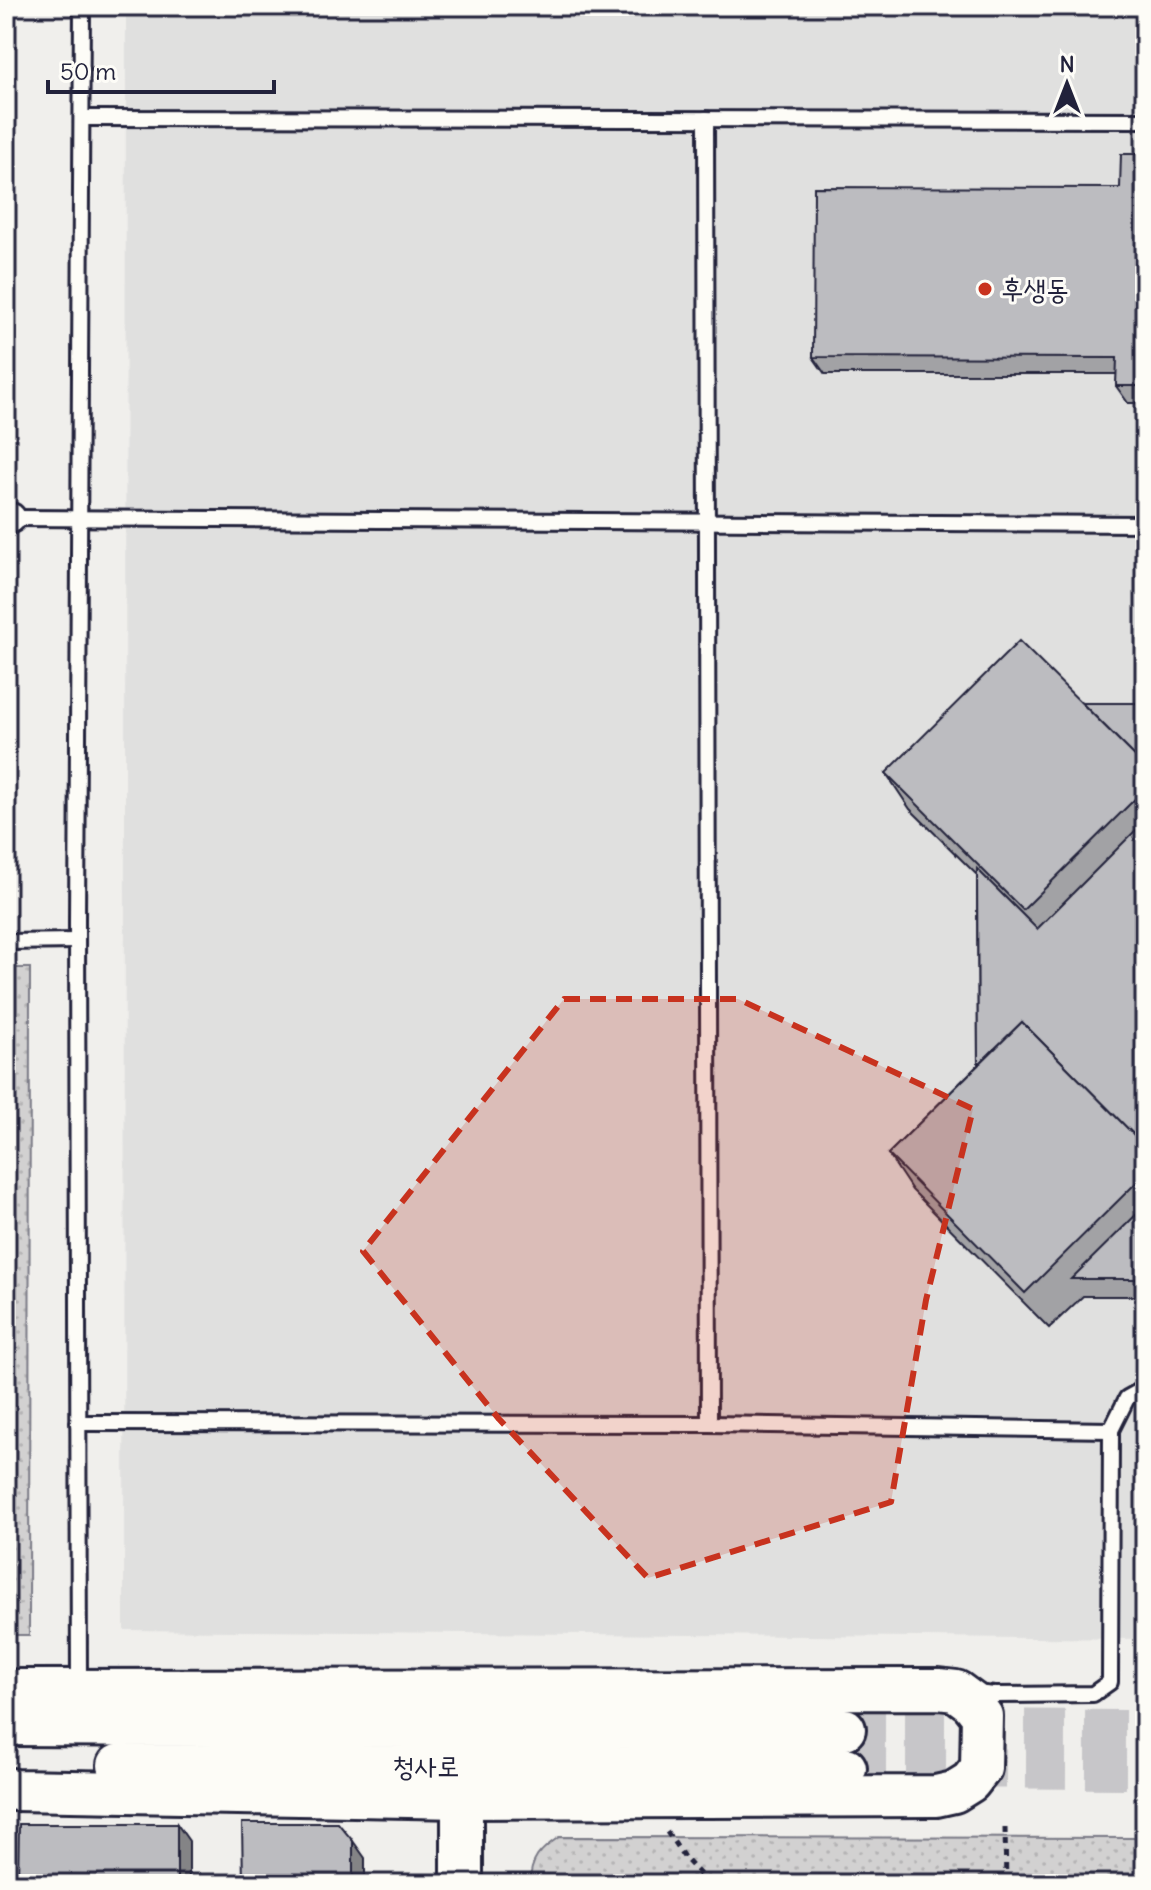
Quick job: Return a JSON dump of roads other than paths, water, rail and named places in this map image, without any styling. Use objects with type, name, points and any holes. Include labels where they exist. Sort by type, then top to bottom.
[{"type":"street","points":[[6,1693],[18,1690],[938,1689],[956,1691],[971,1702],[982,1716],[981,1768],[970,1782],[954,1792],[936,1796],[462,1798],[6,1788]]},
{"type":"street","name":"청사로","points":[[6,1725],[845,1729]]},
{"type":"street","name":"청사로","points":[[6,1764],[846,1768]]},
{"type":"street","points":[[462,1798],[462,1884]]},
{"type":"lane","points":[[79,1690],[77,941],[82,6]]},
{"type":"lane","points":[[82,118],[1145,120]]},
{"type":"lane","points":[[706,119],[709,1424]]},
{"type":"lane","points":[[9,518],[1145,524]]},
{"type":"lane","points":[[6,942],[77,941]]},
{"type":"lane","points":[[938,1689],[995,1695],[1093,1694],[1110,1682],[1111,1430],[1127,1398],[1145,1388]]},
{"type":"lane","points":[[78,1423],[709,1424],[1111,1430]]},
{"type":"tunnel","points":[[845,1729],[1145,1730]]},
{"type":"tunnel","points":[[846,1768],[1145,1769]]},
{"type":"place","name":"후생동","points":[[985,289]]}]
